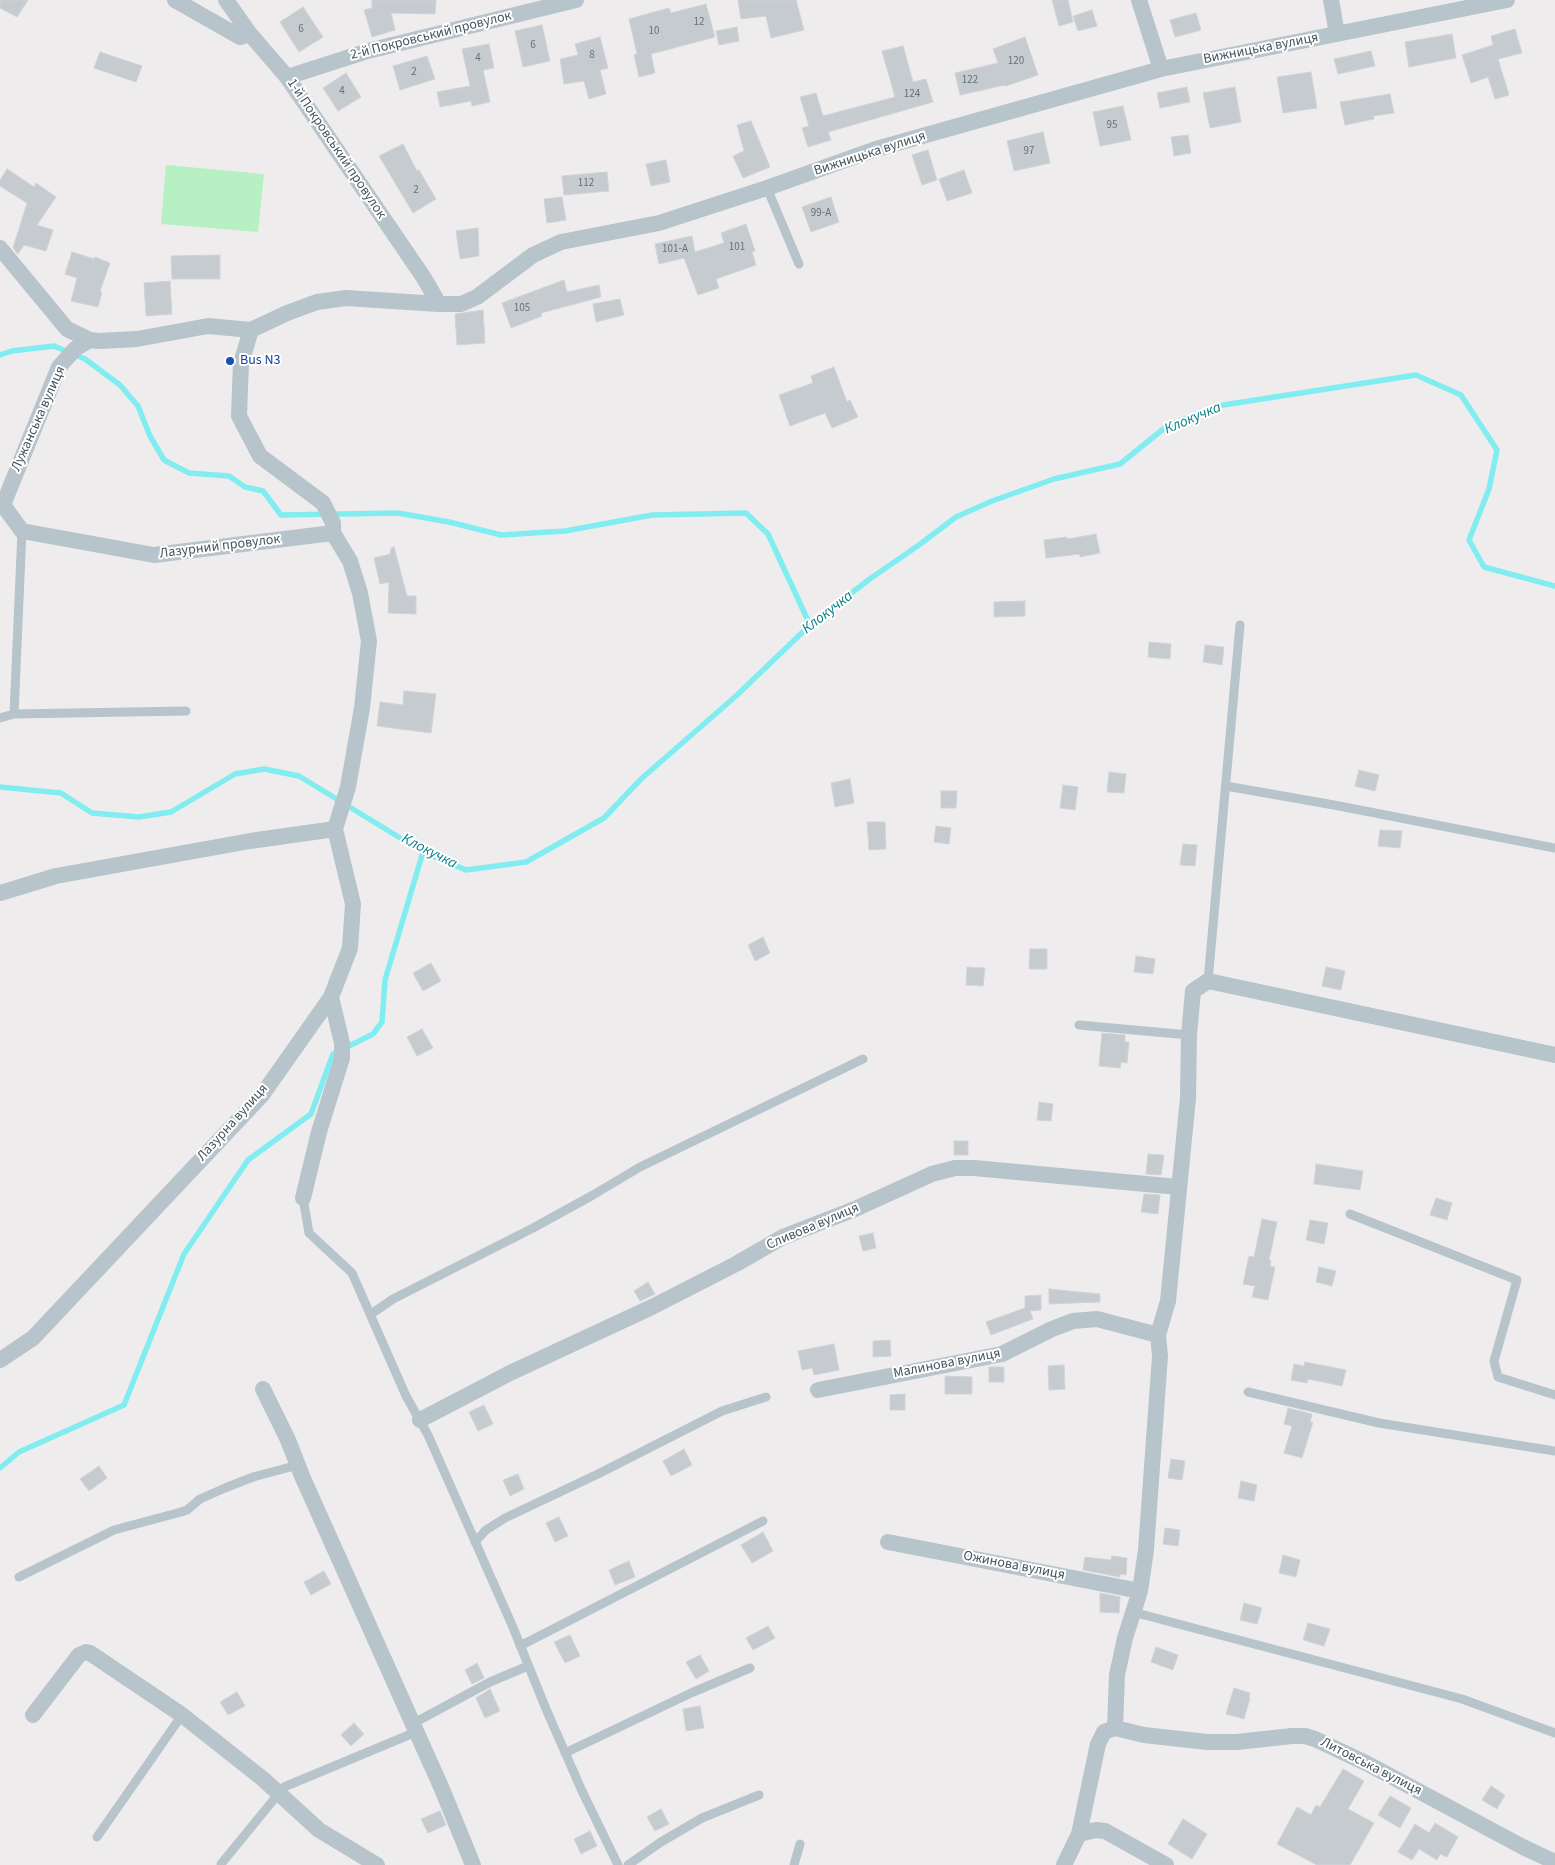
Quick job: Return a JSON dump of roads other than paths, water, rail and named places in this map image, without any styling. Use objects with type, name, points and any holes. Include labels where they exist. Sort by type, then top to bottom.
[{"type":"street","points":[[175,0],[240,37],[250,34]]},
{"type":"street","name":"1-й Покровський провулок","points":[[226,0],[250,34],[287,77],[418,270],[438,304]]},
{"type":"street","name":"2-й Покровський провулок","points":[[287,77],[368,51],[576,0]]},
{"type":"street","points":[[1139,0],[1161,69]]},
{"type":"street","points":[[1331,0],[1337,34]]},
{"type":"street","name":"Вижницька вулиця","points":[[251,330],[287,313],[317,302],[346,298],[461,304],[477,297],[533,255],[561,242],[660,224],[876,149],[1161,69],[1507,0]]},
{"type":"street","points":[[0,248],[67,329],[90,340],[137,339],[208,326],[251,330],[241,363],[239,416],[260,456],[323,503],[350,561],[360,593],[369,641],[362,708],[348,787],[335,828],[250,841],[56,876],[0,893]]},
{"type":"street","name":"Лужанська вулиця","points":[[2,505],[59,367],[75,349],[90,340]]},
{"type":"street","points":[[2,505],[22,531]]},
{"type":"street","name":"Лазурний провулок","points":[[22,531],[154,556],[333,528]]},
{"type":"street","name":"Лазурна вулиця","points":[[0,1360],[33,1338],[262,1095],[331,997],[350,948],[353,904],[335,828]]},
{"type":"street","points":[[1064,1865],[1079,1834],[1098,1744],[1104,1732],[1115,1728],[1117,1675],[1140,1591],[1148,1532],[1160,1356],[1158,1335],[1166,1314],[1168,1301],[1188,1098],[1189,1035],[1193,992],[1208,981],[1555,1055]]},
{"type":"street","points":[[303,1198],[342,1050],[331,997]]},
{"type":"street","name":"Сливова вулиця","points":[[420,1420],[510,1374],[667,1300],[783,1237],[855,1209],[932,1174],[948,1169],[974,1168],[1178,1187]]},
{"type":"street","name":"Малинова вулиця","points":[[818,1390],[1002,1354],[1052,1329],[1073,1322],[1097,1319],[1158,1335]]},
{"type":"street","points":[[263,1390],[288,1440],[474,1865]]},
{"type":"street","name":"Ожинова вулиця","points":[[888,1542],[1140,1591]]},
{"type":"street","points":[[33,1715],[79,1655],[86,1652],[182,1715],[263,1778],[319,1830],[372,1864]]},
{"type":"street","name":"Литовська вулиця","points":[[1115,1728],[1144,1735],[1207,1742],[1237,1742],[1292,1736],[1305,1736],[1315,1739],[1368,1764],[1523,1848],[1555,1862]]},
{"type":"street","points":[[1079,1834],[1096,1830],[1105,1831],[1166,1865]]},
{"type":"lane","points":[[767,188],[799,264]]},
{"type":"lane","points":[[14,714],[22,531]]},
{"type":"lane","points":[[1208,981],[1240,625]]},
{"type":"lane","points":[[0,718],[14,714],[186,710]]},
{"type":"lane","points":[[1226,786],[1334,804],[1555,848]]},
{"type":"lane","points":[[1079,1025],[1189,1035]]},
{"type":"lane","points":[[371,1314],[394,1298],[525,1233],[640,1167],[863,1059]]},
{"type":"lane","points":[[303,1198],[309,1233],[352,1272],[406,1396],[420,1420],[475,1542],[565,1752],[618,1865]]},
{"type":"lane","points":[[1350,1214],[1517,1280],[1494,1361],[1498,1377],[1555,1395]]},
{"type":"lane","points":[[1248,1392],[1379,1423],[1555,1451]]},
{"type":"lane","points":[[475,1542],[486,1530],[505,1518],[722,1411],[766,1397]]},
{"type":"lane","points":[[19,1577],[114,1530],[181,1512],[200,1499],[224,1488],[261,1474],[298,1465]]},
{"type":"lane","points":[[520,1646],[763,1521]]},
{"type":"lane","points":[[1133,1612],[1462,1699],[1555,1733]]},
{"type":"lane","points":[[221,1864],[278,1793],[289,1784],[414,1728],[490,1682],[528,1666]]},
{"type":"lane","points":[[565,1752],[691,1693],[750,1668]]},
{"type":"lane","points":[[97,1837],[182,1715]]},
{"type":"lane","points":[[628,1865],[661,1842],[702,1818],[759,1795]]},
{"type":"lane","points":[[794,1865],[800,1844]]},
{"type":"waterway","points":[[0,355],[12,351],[54,346],[85,359],[120,385],[138,406],[150,436],[164,460],[189,473],[229,476],[245,487],[263,491],[281,515],[398,513],[449,522],[501,535],[565,531],[652,515],[746,513],[768,534],[810,625]]},
{"type":"waterway","name":"Клокучка","points":[[0,787],[61,793],[92,813],[139,817],[171,812],[235,774],[264,769],[299,776],[423,852],[466,870],[526,862],[604,818],[641,779],[736,696],[810,625],[871,578],[956,517],[992,501],[1054,479],[1120,464],[1167,426],[1217,406],[1416,375],[1461,395],[1497,450],[1489,489],[1469,540],[1484,567],[1555,586]]},
{"type":"waterway","points":[[0,1468],[19,1452],[124,1405],[184,1254],[248,1160],[311,1114],[333,1054],[373,1034],[382,1022],[385,980],[423,852]]},
{"type":"place","name":"Bus N3","points":[[230,361]]}]
